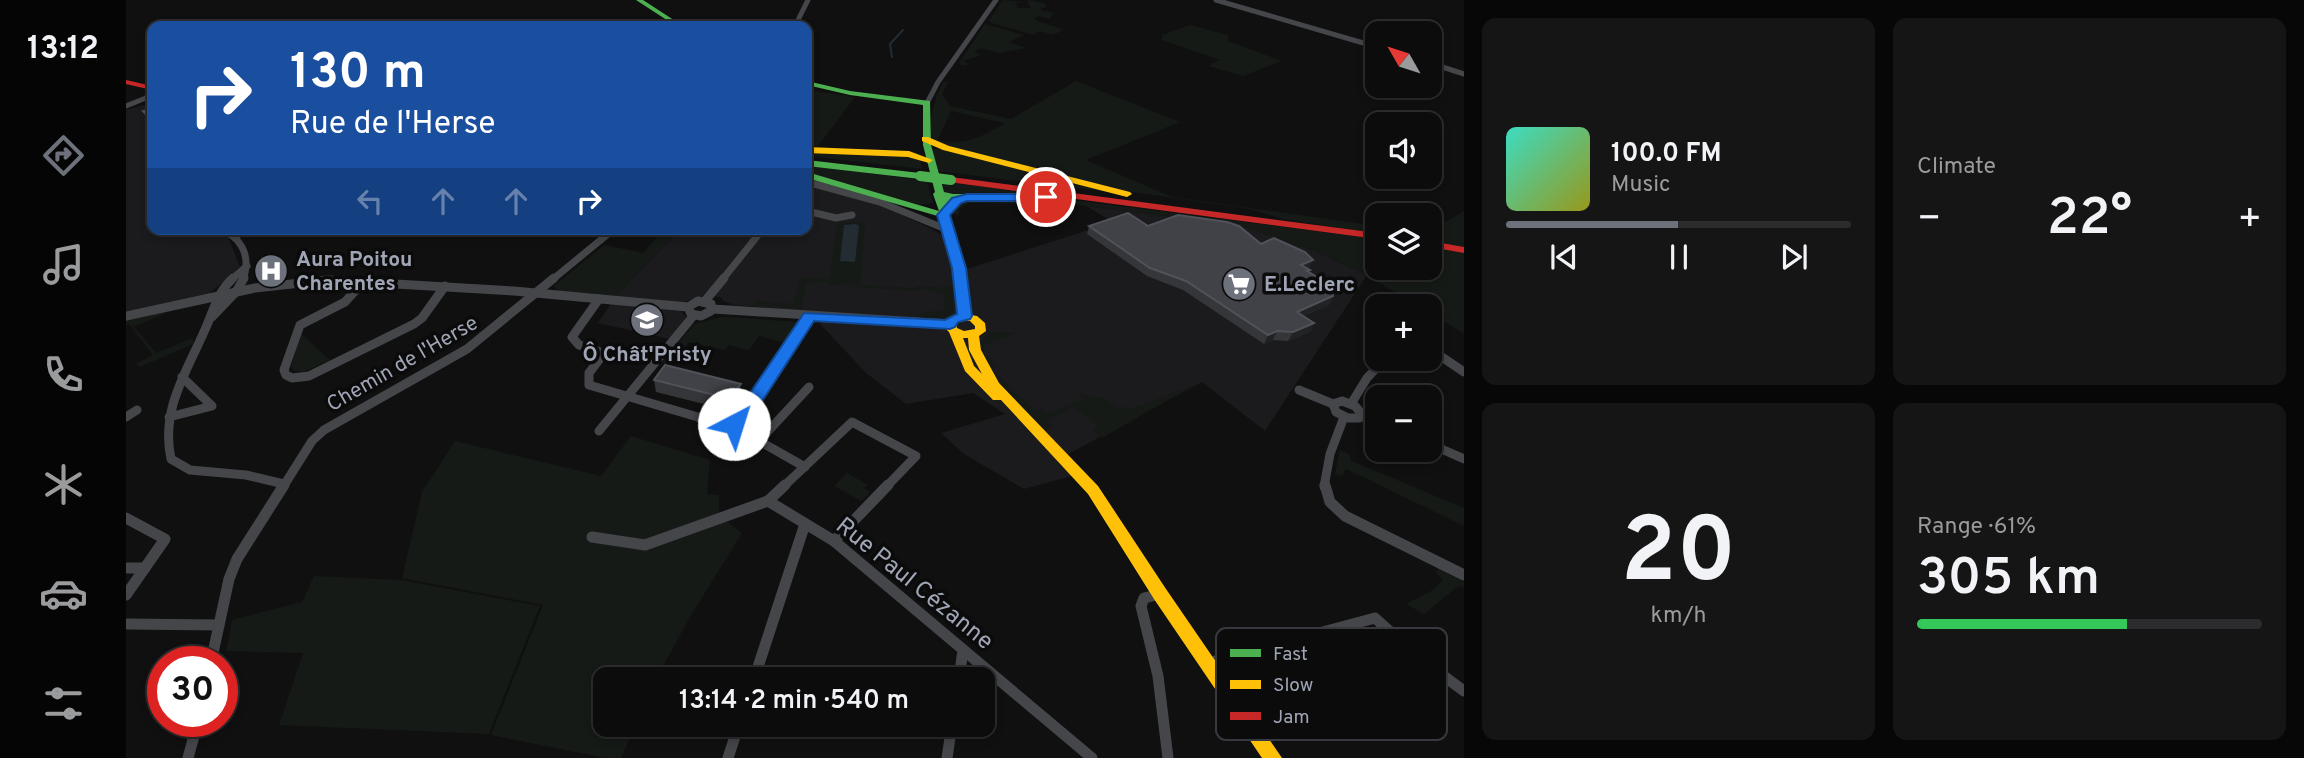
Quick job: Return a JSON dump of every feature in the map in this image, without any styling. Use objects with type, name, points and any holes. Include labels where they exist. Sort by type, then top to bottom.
[{"type":"main road","points":[[639,0],[672,21]]},
{"type":"main road","points":[[126,80],[147,80]]},
{"type":"main road","points":[[126,80],[147,88]]},
{"type":"main road","points":[[812,84],[850,93],[927,103],[927,147],[959,268],[964,316]]},
{"type":"main road","points":[[812,150],[919,155],[927,147],[946,148],[1145,198]]},
{"type":"main road","points":[[812,161],[1145,198],[1274,221]]},
{"type":"main road","points":[[812,176],[922,207],[967,198],[1113,201]]},
{"type":"main road","points":[[950,177],[1365,234]]},
{"type":"main road","points":[[1442,246],[1464,250]]},
{"type":"main road","points":[[952,328],[972,335],[980,331],[981,325],[974,318],[964,316],[953,319],[952,328],[959,338],[964,360],[975,375],[1022,416]]},
{"type":"main road","points":[[972,335],[975,351],[989,376],[1022,416],[1093,491],[1216,675]]},
{"type":"main road","points":[[1261,740],[1273,758]]},
{"type":"street","points":[[798,21],[808,0]]},
{"type":"street","points":[[927,103],[938,82],[996,0]]},
{"type":"street","points":[[1216,0],[1365,43]]},
{"type":"street","points":[[1223,2],[1232,0]]},
{"type":"street","points":[[1442,67],[1464,74]]},
{"type":"street","points":[[126,107],[147,97]]},
{"type":"street","points":[[126,107],[147,101]]},
{"type":"street","points":[[812,183],[880,202],[948,230]]},
{"type":"street","points":[[812,212],[836,218],[852,215]]},
{"type":"street","name":"Chemin de l'Herse","points":[[214,646],[229,579],[237,559],[312,441],[324,430],[467,349],[607,235]]},
{"type":"street","points":[[705,301],[758,235]]},
{"type":"street","points":[[208,321],[236,292],[247,267],[244,250],[236,236]]},
{"type":"street","points":[[247,267],[217,296],[182,377],[169,417],[168,451],[171,459],[190,470],[246,475],[284,484]]},
{"type":"street","points":[[364,281],[345,302],[300,325],[284,370],[286,375],[309,376],[414,324],[422,318],[445,286]]},
{"type":"street","points":[[126,316],[236,292],[300,282],[364,281],[599,299],[705,315],[713,309],[952,328]]},
{"type":"street","points":[[599,299],[572,337],[579,345],[598,352],[601,357],[589,373],[589,385],[716,425],[734,424],[742,418],[810,316]]},
{"type":"street","points":[[599,431],[691,311],[694,302],[705,301],[711,304],[713,309]]},
{"type":"street","points":[[1442,357],[1464,372]]},
{"type":"street","points":[[1351,404],[1374,371]]},
{"type":"street","points":[[169,417],[212,406],[182,377]]},
{"type":"street","points":[[805,467],[759,441],[809,387]]},
{"type":"street","points":[[1299,390],[1333,404],[1342,401],[1351,404],[1360,411],[1361,416]]},
{"type":"street","points":[[1333,404],[1333,410],[1343,417],[1365,418]]},
{"type":"street","points":[[126,417],[137,410]]},
{"type":"street","points":[[1343,417],[1322,488],[1325,497],[1343,515],[1357,523],[1464,575]]},
{"type":"street","points":[[592,537],[645,545],[768,501],[852,422],[916,456],[834,541]]},
{"type":"street","points":[[1442,449],[1464,459]]},
{"type":"street","name":"Rue Paul Cézanne","points":[[768,501],[834,541],[1092,758]]},
{"type":"street","points":[[126,518],[165,539],[126,594]]},
{"type":"street","points":[[758,667],[805,524]]},
{"type":"street","points":[[126,568],[145,568]]},
{"type":"street","points":[[1160,594],[1144,598],[1141,606],[1158,676],[1168,758]]},
{"type":"street","points":[[1338,628],[1375,618],[1386,628]]},
{"type":"street","points":[[126,624],[219,625]]},
{"type":"street","points":[[961,667],[963,650]]},
{"type":"street","points":[[1208,663],[1216,661]]},
{"type":"street","points":[[1447,678],[1464,691]]},
{"type":"street","points":[[188,758],[194,737]]},
{"type":"street","points":[[728,758],[735,737]]},
{"type":"street","points":[[947,758],[950,737]]},
{"type":"shaded area","points":[[1003,0],[1025,2],[1015,3],[1018,8],[1031,8],[1027,2],[1029,0],[1044,3],[1047,7],[1041,8],[1043,11],[1053,15],[1049,19],[1038,16],[1033,19],[1064,30],[1053,35],[1040,31],[1033,35],[992,23],[989,20]]},
{"type":"shaded area","points":[[985,24],[1024,35],[1009,42],[1026,48],[997,53],[981,48],[974,52],[982,55],[963,61],[969,64],[962,66],[959,63]]},
{"type":"shaded area","points":[[1190,25],[1228,35],[1228,41],[1282,61],[1243,76],[1208,66],[1220,60],[1162,40],[1162,35]]},
{"type":"shaded area","points":[[949,81],[942,94],[950,106],[1011,119],[1076,81],[1180,122],[1086,160],[1172,197],[1365,224],[1365,232],[1283,219],[1250,209],[1111,189],[946,146],[932,140],[931,125],[943,82]],"holes":[[[951,111],[1004,124],[964,141],[938,140]]]},
{"type":"shaded area","points":[[812,91],[855,97],[818,146],[812,146]]},
{"type":"shaded area","points":[[147,104],[147,235],[227,235],[240,267],[210,293],[126,312],[126,110]]},
{"type":"shaded area","points":[[932,149],[943,149],[1115,193],[938,171]]},
{"type":"shaded area","points":[[812,151],[907,155],[920,159],[922,169],[812,157]]},
{"type":"shaded area","points":[[812,166],[927,181],[933,203],[920,205],[812,175]]},
{"type":"shaded area","points":[[941,182],[1075,197],[957,196],[945,193]]},
{"type":"shaded area","points":[[812,185],[870,200],[930,228],[943,236],[953,269],[967,269],[1113,222],[1086,206],[1239,225],[1315,251],[1365,274],[1365,278],[1265,431],[1202,382],[1058,462],[1072,476],[1024,489],[964,454],[941,433],[1005,414],[973,393],[906,404],[866,373],[821,325],[818,312],[734,305],[723,301],[721,297],[704,296],[686,301],[682,312],[686,317],[670,339],[598,323],[616,296],[675,235],[812,235]]},
{"type":"shaded area","points":[[974,199],[1081,201],[1365,237],[1365,274],[1315,251],[1239,225],[1069,204],[969,203],[959,209],[959,216],[954,214],[953,207]]},
{"type":"shaded area","points":[[1464,211],[1464,247],[1442,244],[1442,224]]},
{"type":"shaded area","points":[[843,222],[865,222],[860,285],[947,288],[948,285],[952,287],[953,312],[944,318],[919,317],[919,314],[944,309],[944,295],[923,288],[919,291],[854,287],[854,284],[828,285],[828,282],[814,281],[813,284],[806,284],[801,309],[753,305],[758,301],[794,304],[800,278],[829,279],[837,225]]},
{"type":"shaded area","points":[[844,225],[859,226],[855,262],[840,261]]},
{"type":"shaded area","points":[[658,235],[675,235],[616,296],[558,291],[554,286],[604,245],[644,253]]},
{"type":"shaded area","points":[[1442,249],[1464,252],[1464,334],[1442,320],[1442,294],[1398,294],[1375,280],[1442,280]]},
{"type":"shaded area","points":[[170,311],[134,327],[156,353],[193,338],[193,344],[140,367],[137,364],[126,369],[153,355],[129,324],[126,325],[126,319]]},
{"type":"shaded area","points":[[721,317],[799,322],[785,343],[759,336],[749,350],[729,345],[725,350],[689,342],[670,365],[662,363],[694,324]]},
{"type":"shaded area","points":[[990,332],[1019,332],[983,346],[985,354],[998,366],[992,369],[986,358],[981,345],[983,338]]},
{"type":"shaded area","points":[[301,334],[330,360],[303,372],[293,370],[291,367]]},
{"type":"shaded area","points":[[993,371],[1035,411],[1042,408],[1048,413],[1083,399],[1078,394],[1102,398],[1118,407],[1134,408],[1196,384],[1102,438],[1093,430],[1099,426],[1073,407],[1047,422],[1052,426],[1045,430],[1016,401]]},
{"type":"shaded area","points":[[631,436],[710,460],[707,494],[719,495],[719,516],[742,533],[663,667],[593,667],[593,737],[631,737],[621,758],[605,758],[491,735],[543,605],[402,578],[422,492],[455,441],[601,476]]},
{"type":"shaded area","points":[[1340,450],[1350,455],[1350,460],[1464,508],[1464,526],[1346,469],[1342,476],[1335,474]]},
{"type":"shaded area","points":[[847,473],[868,485],[864,488],[870,492],[861,501],[834,486]]},
{"type":"shaded area","points":[[1438,568],[1464,582],[1464,588],[1458,586],[1424,614],[1406,604],[1433,590],[1443,580],[1436,572]]},
{"type":"shaded area","points":[[314,576],[401,580],[540,606],[489,734],[279,725],[303,653],[238,651],[238,646],[227,646],[232,620],[302,602]]},
{"type":"building","name":"E.Leclerc","points":[[1128,213],[1148,226],[1178,215],[1239,226],[1261,244],[1274,238],[1305,252],[1313,260],[1301,265],[1330,285],[1333,296],[1297,312],[1314,323],[1293,332],[1277,331],[1268,335],[1186,281],[1150,268],[1089,226]]},
{"type":"building","points":[[665,365],[741,384],[731,399],[654,380]]},
{"type":"waterway","points":[[892,57],[890,44],[903,30]]},
{"type":"traffic: fast","points":[[639,0],[672,21]]},
{"type":"traffic: fast","points":[[812,84],[850,93],[927,103],[927,145],[959,267],[964,316]]},
{"type":"traffic: fast","points":[[812,164],[920,176]]},
{"type":"traffic: fast","points":[[812,176],[944,215],[950,205],[964,198]]},
{"type":"traffic: fast","points":[[920,176],[951,180]]},
{"type":"traffic: fast","points":[[938,194],[953,197],[1031,197]]},
{"type":"traffic: slow","points":[[925,139],[946,148],[1127,194]]},
{"type":"traffic: slow","points":[[812,150],[909,154],[929,160]]},
{"type":"traffic: slow","points":[[960,316],[973,318],[981,325],[980,331],[964,335],[953,330],[950,327],[951,322],[960,316]]},
{"type":"traffic: slow","points":[[954,331],[969,368],[997,397]]},
{"type":"traffic: slow","points":[[973,335],[975,350],[994,385],[1093,490],[1216,675]]},
{"type":"traffic: slow","points":[[1261,740],[1273,758]]},
{"type":"traffic: jam","points":[[126,82],[147,87]]},
{"type":"traffic: jam","points":[[951,180],[1365,234]]},
{"type":"traffic: jam","points":[[1442,246],[1464,250]]},
{"type":"place","name":"Aura Poitou Charentes","points":[[271,271]]},
{"type":"place","name":"E.Leclerc","points":[[1239,284]]},
{"type":"place","name":"Ô Chât'Pristy","points":[[647,320]]},
{"type":"route","points":[[734,424],[742,418],[810,316],[950,324],[956,317],[964,316],[957,257],[944,215],[950,205],[967,198],[1046,197]]}]
